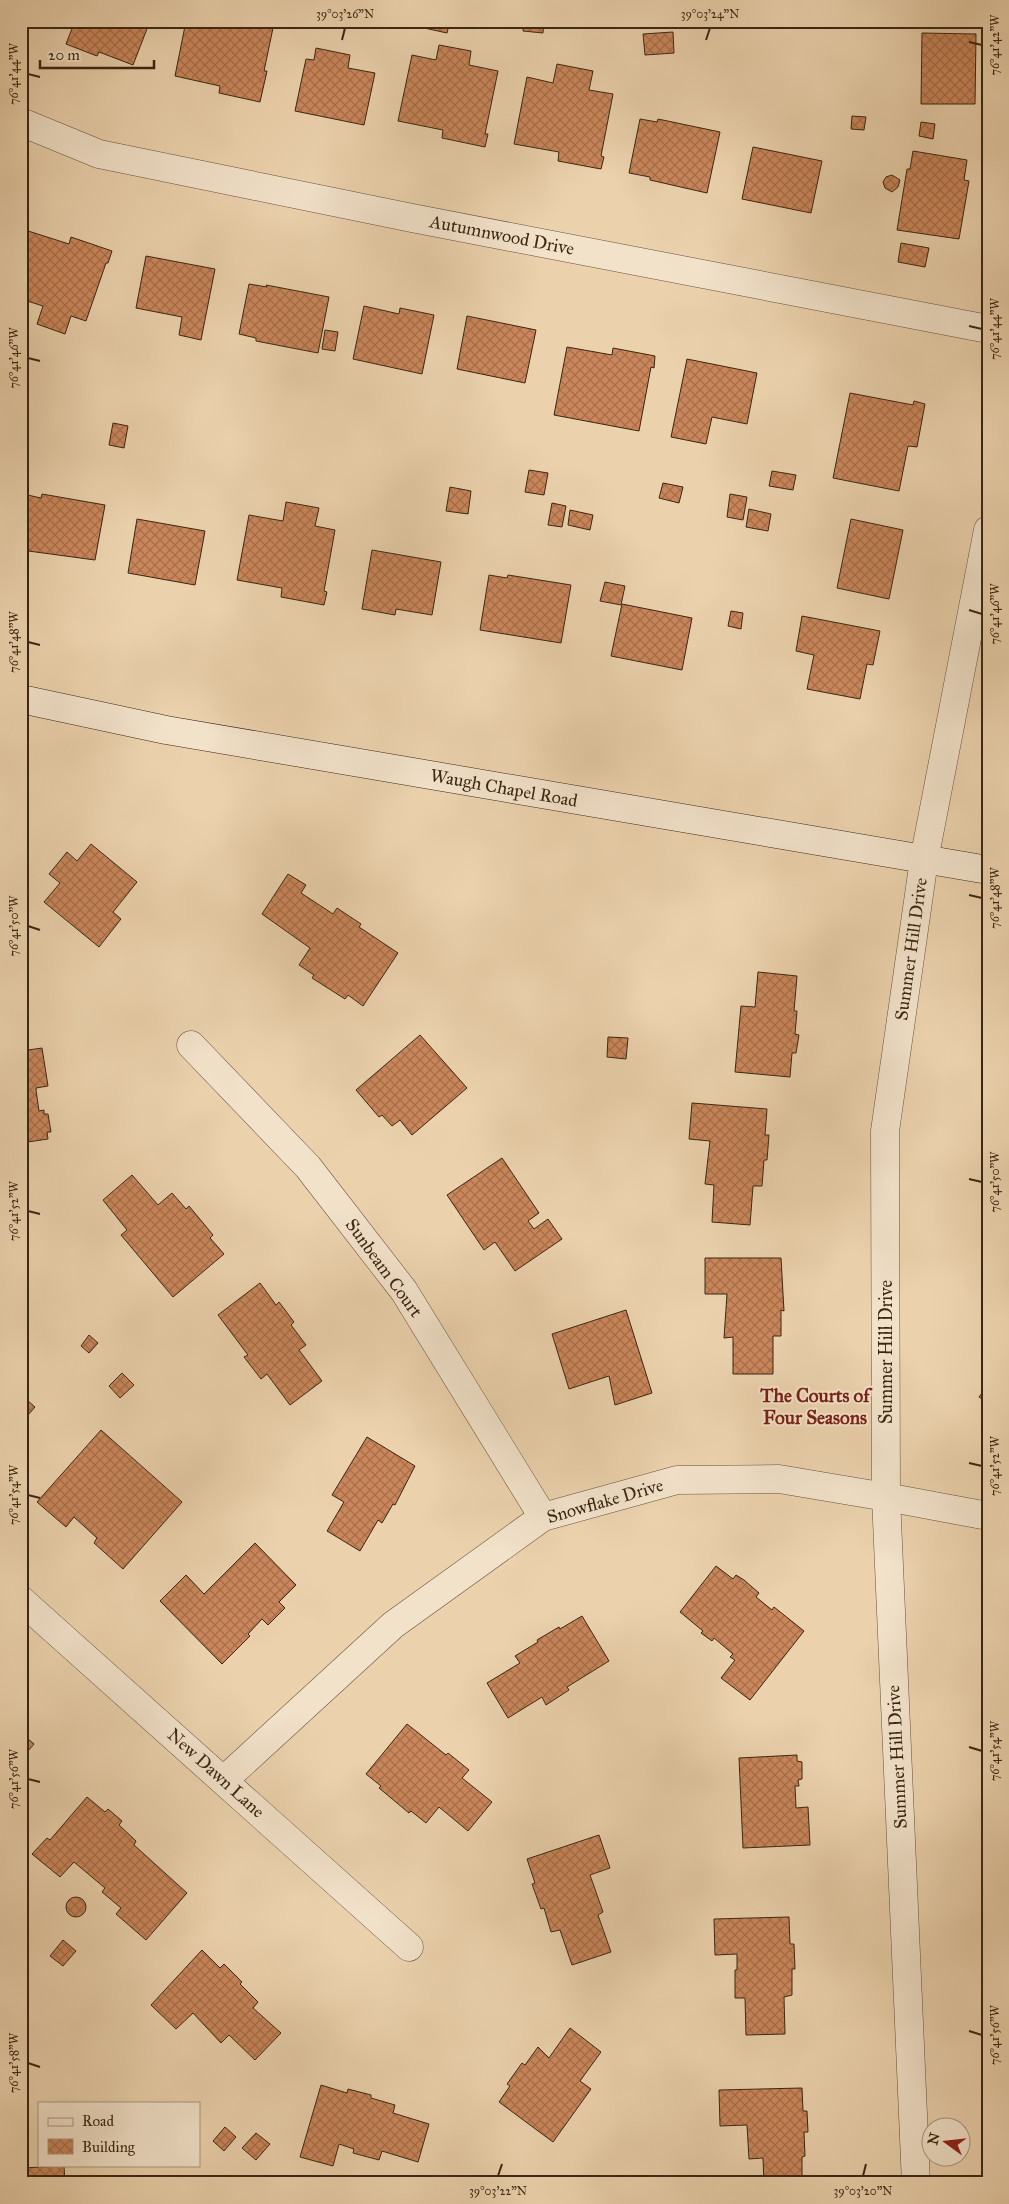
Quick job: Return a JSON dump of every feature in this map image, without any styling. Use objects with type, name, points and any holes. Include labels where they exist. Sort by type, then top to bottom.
[{"type":"street","name":"Autumnwood Drive","points":[[21,122],[99,154],[412,218],[988,329]]},
{"type":"street","name":"Summer Hill Drive","points":[[916,2183],[886,1497],[885,1130],[924,860],[988,530]]},
{"type":"street","name":"Waugh Chapel Road","points":[[21,699],[176,732],[988,870]]},
{"type":"street","name":"Sunbeam Court","points":[[191,1045],[308,1167],[404,1291],[543,1517]]},
{"type":"street","name":"Snowflake Drive","points":[[224,1780],[393,1625],[543,1517],[677,1480],[778,1479],[988,1516]]},
{"type":"street","name":"New Dawn Lane","points":[[21,1600],[409,1947]]},
{"type":"building","points":[[75,21],[150,21],[133,65],[99,52],[97,56],[66,44]]},
{"type":"building","points":[[186,21],[241,21],[273,28],[264,71],[267,71],[260,102],[219,93],[220,86],[175,76]]},
{"type":"building","points":[[406,21],[450,21],[447,33],[406,24]]},
{"type":"building","points":[[524,21],[544,21],[543,33],[523,31]]},
{"type":"building","points":[[770,21],[791,21],[791,26],[769,24]]},
{"type":"building","points":[[926,21],[944,21],[944,25],[926,26]]},
{"type":"building","points":[[673,32],[674,53],[645,55],[643,34]]},
{"type":"building","points":[[922,33],[976,34],[975,104],[921,104]]},
{"type":"building","points":[[439,45],[471,51],[469,65],[498,71],[485,134],[488,134],[485,147],[442,138],[443,130],[398,121],[412,55],[436,60]]},
{"type":"building","points":[[316,48],[350,55],[348,68],[375,73],[364,125],[295,111],[306,59],[314,60]]},
{"type":"building","points":[[557,64],[593,71],[589,90],[613,94],[601,156],[604,157],[601,169],[558,161],[559,152],[514,144],[527,77],[553,83]]},
{"type":"building","points":[[852,116],[866,117],[864,130],[851,129]]},
{"type":"building","points":[[640,119],[657,122],[658,119],[720,132],[707,193],[650,180],[650,177],[629,173]]},
{"type":"building","points":[[921,122],[935,124],[933,139],[919,136]]},
{"type":"building","points":[[753,147],[822,161],[811,213],[742,199]]},
{"type":"building","points":[[913,151],[967,160],[964,180],[969,181],[959,239],[897,230],[907,169],[910,169]]},
{"type":"building","points":[[892,175],[900,180],[898,187],[892,192],[885,188],[883,182],[886,177]]},
{"type":"building","points":[[25,230],[69,244],[71,237],[112,251],[86,321],[71,316],[65,334],[37,324],[43,306],[21,299],[21,241]]},
{"type":"building","points":[[901,243],[929,248],[925,267],[898,262]]},
{"type":"building","points":[[146,256],[215,269],[201,340],[179,335],[182,317],[136,308]]},
{"type":"building","points":[[249,284],[267,287],[266,285],[329,297],[318,353],[256,341],[256,338],[239,334]]},
{"type":"building","points":[[364,306],[399,314],[400,308],[434,315],[422,374],[353,359]]},
{"type":"building","points":[[467,316],[536,330],[525,383],[457,369]]},
{"type":"building","points":[[325,330],[338,332],[335,351],[322,349]]},
{"type":"building","points":[[567,347],[612,355],[613,348],[655,356],[654,368],[651,367],[639,431],[554,415]]},
{"type":"building","points":[[687,359],[757,373],[747,424],[712,417],[706,444],[671,437]]},
{"type":"building","points":[[850,393],[913,405],[914,401],[925,404],[917,447],[908,446],[899,491],[833,478]]},
{"type":"building","points":[[113,423],[128,426],[124,448],[109,445]]},
{"type":"building","points":[[529,470],[548,473],[544,495],[525,492]]},
{"type":"building","points":[[772,471],[796,475],[793,490],[769,486]]},
{"type":"building","points":[[663,483],[683,487],[679,503],[659,498]]},
{"type":"building","points":[[450,487],[471,491],[468,514],[446,511]]},
{"type":"building","points":[[23,494],[41,498],[42,494],[105,505],[95,560],[21,550],[21,506]]},
{"type":"building","points":[[730,494],[747,497],[743,520],[727,517]]},
{"type":"building","points":[[286,502],[319,508],[315,526],[335,530],[324,591],[327,592],[324,605],[281,597],[282,588],[237,580],[249,515],[283,521]]},
{"type":"building","points":[[552,503],[566,506],[562,527],[548,525]]},
{"type":"building","points":[[749,509],[771,514],[768,531],[746,527]]},
{"type":"building","points":[[570,510],[593,515],[590,530],[568,525]]},
{"type":"building","points":[[137,519],[205,531],[195,585],[128,573]]},
{"type":"building","points":[[851,519],[903,530],[889,599],[837,588]]},
{"type":"building","points":[[372,550],[441,562],[432,615],[396,609],[395,615],[362,609]]},
{"type":"building","points":[[489,575],[507,578],[508,575],[571,585],[561,643],[480,630]]},
{"type":"building","points":[[605,582],[625,586],[621,605],[600,601]]},
{"type":"building","points":[[622,604],[692,618],[682,670],[611,656]]},
{"type":"building","points":[[731,611],[743,613],[741,629],[728,626]]},
{"type":"building","points":[[802,616],[880,631],[873,665],[867,664],[860,699],[807,689],[814,655],[796,651]]},
{"type":"building","points":[[91,844],[137,882],[113,912],[121,919],[99,947],[44,902],[60,883],[49,874],[67,852],[77,861]]},
{"type":"building","points":[[288,874],[306,885],[301,893],[333,914],[337,908],[361,924],[359,927],[398,953],[363,1006],[348,995],[345,999],[312,978],[314,975],[299,965],[310,948],[262,914]]},
{"type":"building","points":[[758,972],[797,976],[794,1011],[797,1011],[795,1034],[799,1035],[796,1053],[792,1053],[790,1077],[735,1072],[741,1006],[755,1007]]},
{"type":"building","points":[[420,1035],[467,1088],[412,1135],[400,1120],[392,1126],[382,1115],[379,1117],[356,1090]]},
{"type":"building","points":[[608,1037],[628,1038],[626,1059],[607,1057]]},
{"type":"building","points":[[42,1048],[48,1086],[36,1088],[36,1090],[39,1111],[44,1110],[44,1114],[48,1114],[51,1132],[47,1132],[48,1139],[21,1143],[21,1051]]},
{"type":"building","points":[[988,1067],[988,1102],[983,1101]]},
{"type":"building","points":[[692,1103],[767,1109],[765,1135],[769,1135],[767,1160],[764,1160],[762,1186],[753,1186],[750,1225],[712,1222],[714,1185],[705,1184],[710,1141],[689,1139]]},
{"type":"building","points":[[502,1158],[539,1213],[528,1221],[534,1229],[548,1219],[562,1239],[515,1271],[495,1242],[484,1250],[447,1195]]},
{"type":"building","points":[[132,1175],[158,1205],[172,1193],[186,1209],[189,1206],[213,1235],[210,1238],[224,1254],[173,1297],[121,1235],[127,1230],[103,1200]]},
{"type":"building","points":[[705,1258],[781,1258],[784,1311],[781,1310],[781,1336],[773,1336],[773,1374],[733,1374],[733,1337],[724,1338],[727,1294],[705,1294]]},
{"type":"building","points":[[260,1283],[276,1305],[279,1302],[294,1322],[291,1325],[306,1345],[299,1350],[322,1381],[290,1405],[267,1374],[261,1379],[244,1357],[248,1355],[218,1315]]},
{"type":"building","points":[[626,1310],[652,1393],[615,1405],[609,1376],[569,1389],[552,1334]]},
{"type":"building","points":[[89,1335],[98,1343],[89,1353],[81,1346]]},
{"type":"building","points":[[122,1373],[134,1385],[120,1398],[109,1386]]},
{"type":"building","points":[[988,1385],[988,1403],[979,1397]]},
{"type":"building","points":[[21,1395],[35,1407],[21,1423]]},
{"type":"building","points":[[101,1430],[182,1502],[123,1569],[94,1543],[97,1538],[74,1517],[66,1527],[37,1502]]},
{"type":"building","points":[[367,1437],[415,1466],[395,1505],[393,1504],[382,1523],[378,1520],[360,1551],[327,1531],[344,1502],[332,1495]]},
{"type":"building","points":[[255,1543],[296,1585],[279,1602],[285,1608],[268,1625],[262,1619],[248,1634],[250,1636],[222,1664],[160,1601],[186,1575],[204,1594]]},
{"type":"building","points":[[716,1566],[733,1579],[736,1575],[744,1580],[759,1593],[756,1597],[772,1610],[774,1607],[804,1631],[750,1700],[721,1678],[735,1660],[730,1657],[733,1654],[714,1638],[712,1641],[701,1633],[703,1631],[680,1612]]},
{"type":"building","points":[[582,1616],[609,1661],[567,1687],[569,1690],[546,1705],[542,1697],[508,1718],[487,1683],[520,1663],[515,1656],[538,1642],[537,1640]]},
{"type":"building","points":[[986,1683],[988,1683],[987,1708],[986,1697]]},
{"type":"building","points":[[407,1724],[446,1755],[448,1753],[469,1770],[462,1778],[492,1802],[468,1831],[439,1807],[426,1823],[411,1811],[409,1813],[379,1788],[381,1786],[366,1774]]},
{"type":"building","points":[[21,1733],[34,1744],[21,1759]]},
{"type":"building","points":[[797,1755],[797,1761],[802,1762],[802,1779],[798,1780],[799,1786],[795,1786],[796,1808],[808,1807],[810,1845],[743,1848],[739,1758]]},
{"type":"building","points":[[87,1797],[105,1812],[108,1809],[122,1821],[119,1825],[136,1841],[134,1845],[187,1893],[146,1940],[116,1914],[121,1908],[102,1892],[105,1888],[74,1862],[60,1877],[32,1854],[47,1838],[50,1840]]},
{"type":"building","points":[[599,1835],[610,1868],[590,1875],[603,1912],[598,1915],[611,1952],[572,1965],[560,1930],[551,1932],[544,1908],[541,1909],[532,1884],[535,1883],[527,1859]]},
{"type":"building","points":[[76,1897],[83,1900],[86,1907],[83,1914],[76,1917],[69,1914],[66,1907],[69,1900]]},
{"type":"building","points":[[789,1917],[790,1944],[794,1944],[795,1969],[792,1969],[792,1995],[784,1997],[785,2034],[746,2035],[745,1998],[735,1998],[737,1954],[715,1955],[714,1919]]},
{"type":"building","points":[[63,1940],[76,1951],[63,1966],[50,1956]]},
{"type":"building","points":[[202,1950],[220,1968],[224,1964],[242,1982],[240,1984],[258,2002],[253,2008],[281,2033],[255,2060],[229,2035],[221,2043],[193,2013],[176,2029],[151,2005]]},
{"type":"building","points":[[570,2028],[601,2052],[580,2081],[591,2089],[553,2142],[499,2102],[510,2086],[507,2084],[522,2063],[525,2065],[538,2047],[549,2058]]},
{"type":"building","points":[[321,2085],[347,2093],[348,2089],[371,2095],[371,2098],[395,2105],[393,2113],[429,2124],[418,2162],[382,2151],[379,2160],[353,2153],[354,2149],[339,2144],[333,2166],[300,2157]]},
{"type":"building","points":[[802,2088],[803,2111],[807,2111],[808,2132],[804,2132],[805,2156],[802,2157],[802,2183],[764,2183],[763,2158],[749,2159],[747,2125],[720,2126],[719,2090]]},
{"type":"building","points":[[225,2127],[236,2137],[224,2151],[213,2141]]},
{"type":"building","points":[[256,2133],[270,2144],[256,2160],[242,2148]]},
{"type":"building","points":[[64,2166],[65,2183],[21,2183],[21,2168]]},
{"type":"district","name":"The Courts of Four Seasons","points":[[815,1406]]}]
